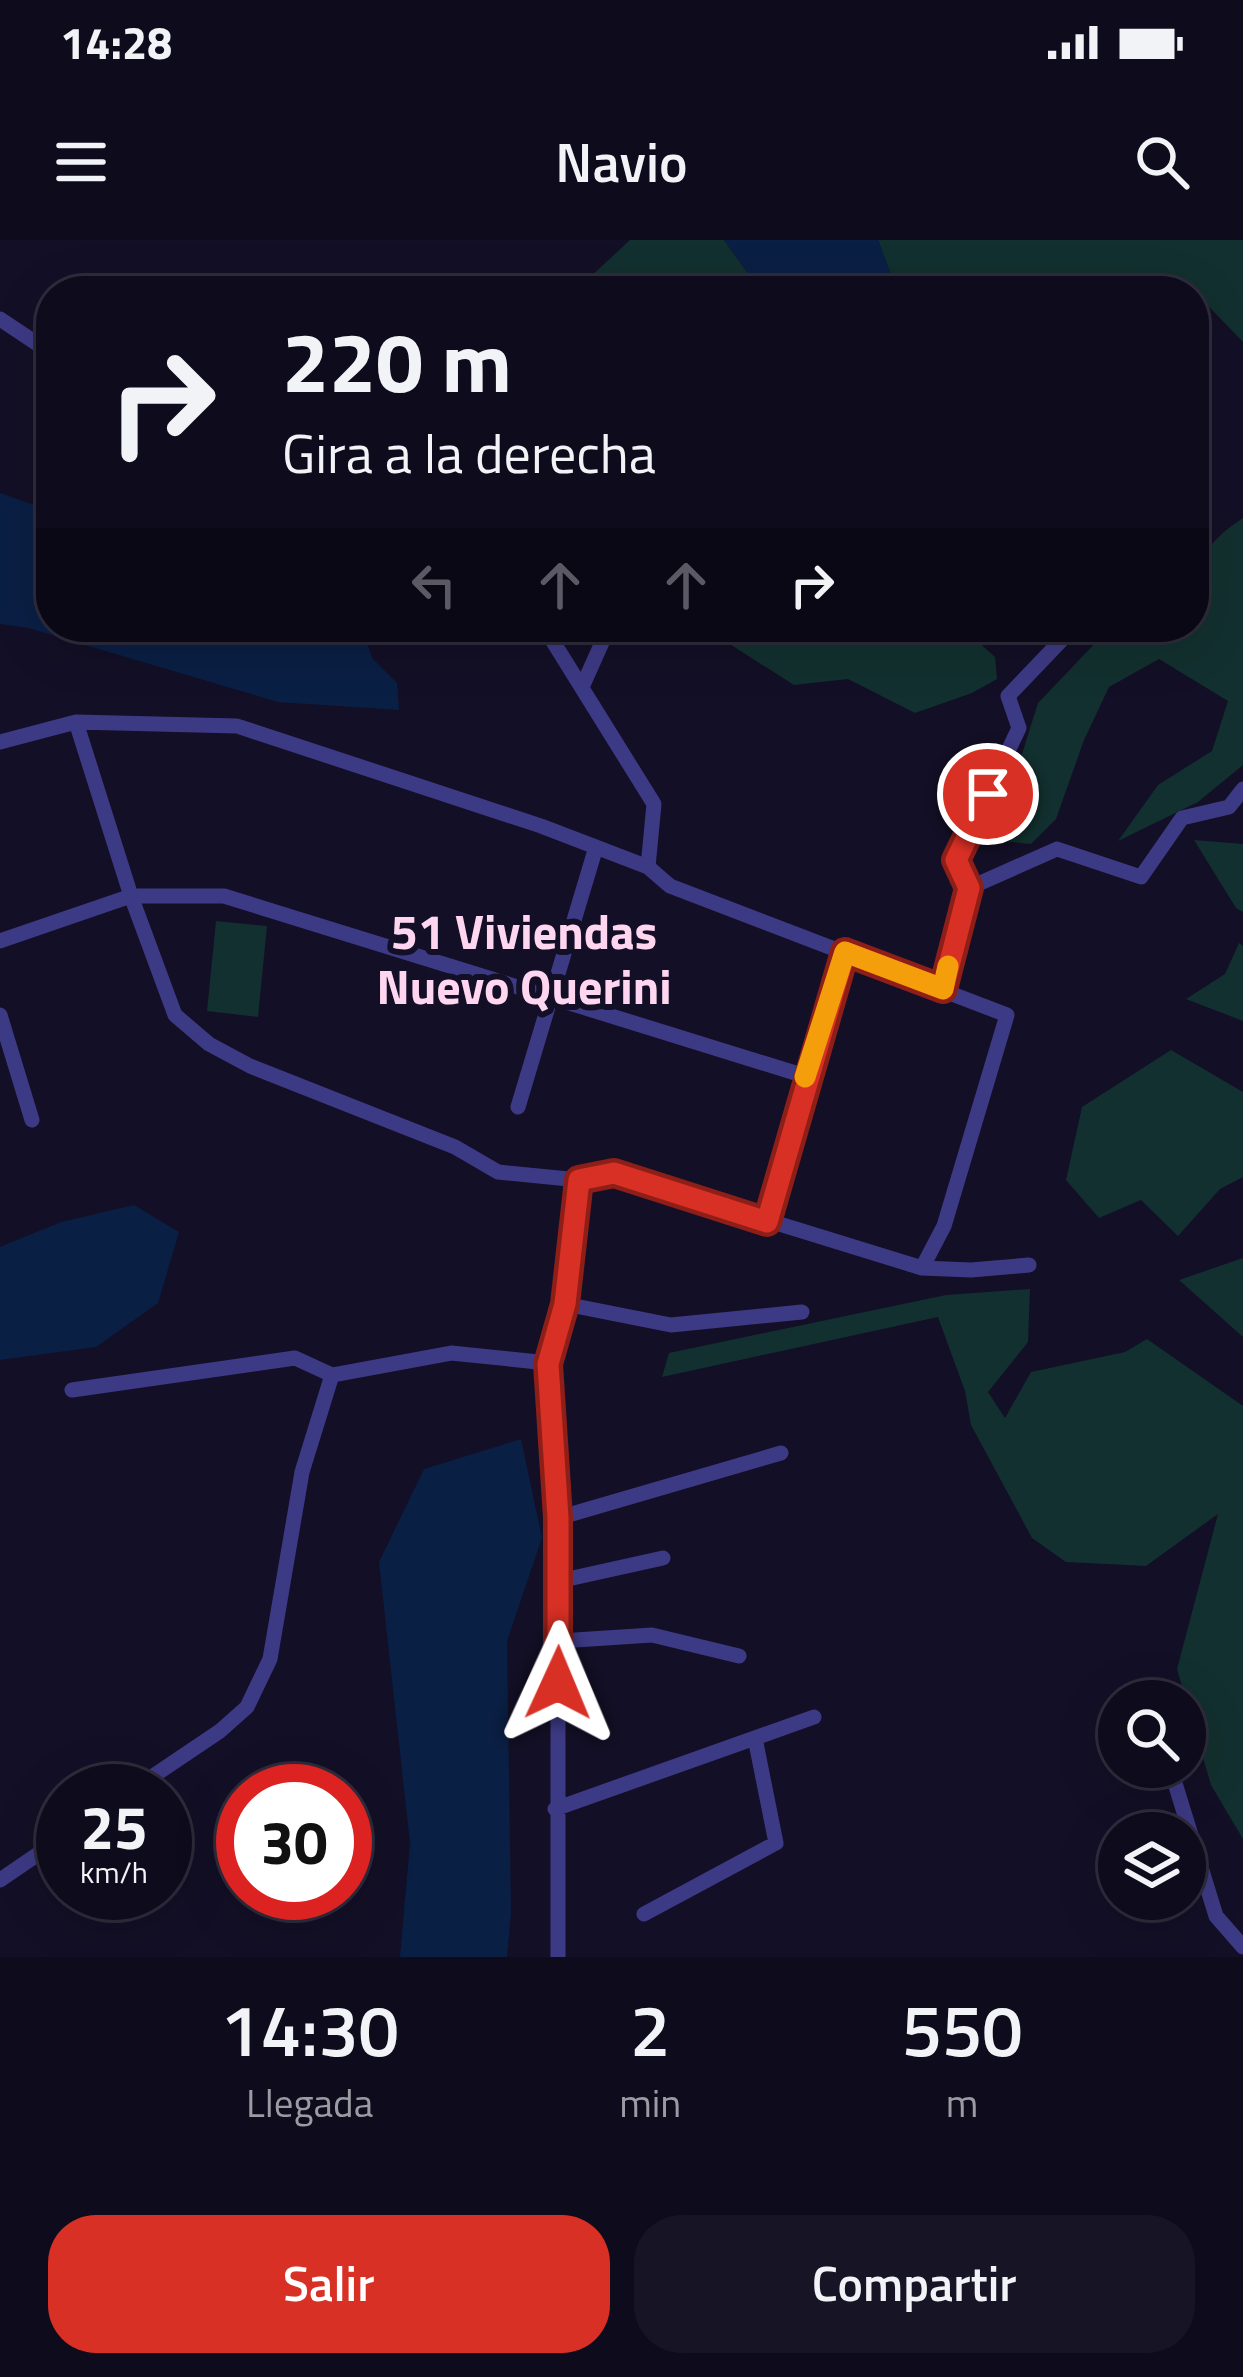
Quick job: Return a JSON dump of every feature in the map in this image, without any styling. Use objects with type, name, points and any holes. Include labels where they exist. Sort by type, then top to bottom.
[{"type":"street","points":[[0,320],[36,343]]},
{"type":"street","points":[[554,642],[654,804],[648,867]]},
{"type":"street","points":[[583,685],[602,642]]},
{"type":"street","points":[[943,989],[969,888],[956,860],[1019,728],[1008,696],[1060,642]]},
{"type":"street","points":[[0,742],[76,722],[237,726],[596,847],[648,867],[670,886],[1007,1015],[944,1226],[922,1268]]},
{"type":"street","points":[[76,722],[175,1015],[209,1044],[250,1066],[455,1147],[499,1172],[579,1180],[614,1173],[922,1268],[1029,1264]]},
{"type":"street","points":[[969,888],[1057,850],[1141,877],[1182,818],[1229,807],[1243,788]]},
{"type":"street","points":[[518,1107],[555,997],[596,847]]},
{"type":"street","points":[[0,941],[131,896],[224,896],[805,1076]]},
{"type":"street","points":[[767,1222],[805,1076],[845,952]]},
{"type":"street","points":[[0,1015],[32,1120]]},
{"type":"street","points":[[558,1957],[558,1518],[548,1364],[565,1304],[579,1180]]},
{"type":"street","points":[[565,1304],[670,1325],[802,1312]]},
{"type":"street","points":[[72,1390],[295,1358],[332,1375],[451,1353],[548,1364]]},
{"type":"street","points":[[171,1764],[247,1707],[270,1659],[284,1603],[302,1472],[332,1375]]},
{"type":"street","points":[[558,1518],[781,1453]]},
{"type":"street","points":[[559,1582],[663,1558]]},
{"type":"street","points":[[560,1641],[652,1635],[740,1656]]},
{"type":"street","points":[[555,1809],[814,1718]]},
{"type":"street","points":[[644,1914],[776,1843],[755,1738]]},
{"type":"street","points":[[1176,1788],[1216,1916],[1243,1947]]},
{"type":"street","points":[[0,1880],[36,1855]]},
{"type":"green space","points":[[630,240],[724,240],[750,276],[591,276]]},
{"type":"green space","points":[[878,240],[1243,240],[1243,342],[1209,307],[1209,276],[891,276]]},
{"type":"green space","points":[[1243,518],[1243,765],[1198,802],[1118,841],[1158,785],[1212,751],[1228,701],[1159,659],[1109,687],[1056,819],[1031,844],[1001,841],[1017,801],[1021,757],[1038,703],[1096,642],[1209,642],[1209,549]]},
{"type":"green space","points":[[727,642],[978,642],[995,657],[997,679],[915,713],[848,679],[794,685]]},
{"type":"green space","points":[[1194,840],[1243,844],[1243,912],[1236,908]]},
{"type":"green space","points":[[216,921],[267,926],[258,1017],[207,1011]]},
{"type":"green space","points":[[1239,943],[1243,946],[1243,1021],[1186,999],[1225,974]]},
{"type":"green space","points":[[1171,1050],[1243,1092],[1243,1177],[1220,1189],[1178,1236],[1141,1200],[1099,1218],[1066,1180],[1082,1107]]},
{"type":"green space","points":[[1243,1258],[1243,1337],[1179,1280]]},
{"type":"green space","points":[[1030,1289],[1028,1342],[988,1392],[1005,1418],[1031,1372],[1125,1352],[1147,1339],[1243,1406],[1243,1839],[1206,1768],[1206,1680],[1180,1680],[1177,1669],[1218,1514],[1146,1566],[1066,1562],[1032,1538],[971,1425],[965,1391],[938,1317],[662,1377],[669,1353],[946,1295]]},
{"type":"water","points":[[724,240],[878,240],[891,276],[750,276]]},
{"type":"water","points":[[0,493],[36,506],[36,630],[0,624]]},
{"type":"water","points":[[75,642],[367,642],[372,658],[397,683],[399,710],[278,702]]},
{"type":"water","points":[[134,1205],[179,1232],[158,1303],[96,1347],[0,1360],[0,1247],[61,1222]]},
{"type":"water","points":[[521,1439],[542,1538],[507,1641],[511,1913],[507,1957],[400,1957],[410,1843],[379,1562],[424,1469]]},
{"type":"slow traffic","points":[[805,1077],[845,952],[943,989],[948,966]]},
{"type":"district","name":"51 Viviendas Nuevo Querini","points":[[524,958]]},
{"type":"route","points":[[558,1683],[558,1518],[548,1364],[565,1304],[579,1180],[614,1173],[767,1222],[805,1076],[845,952],[943,989],[969,888],[956,860],[988,794]]}]
